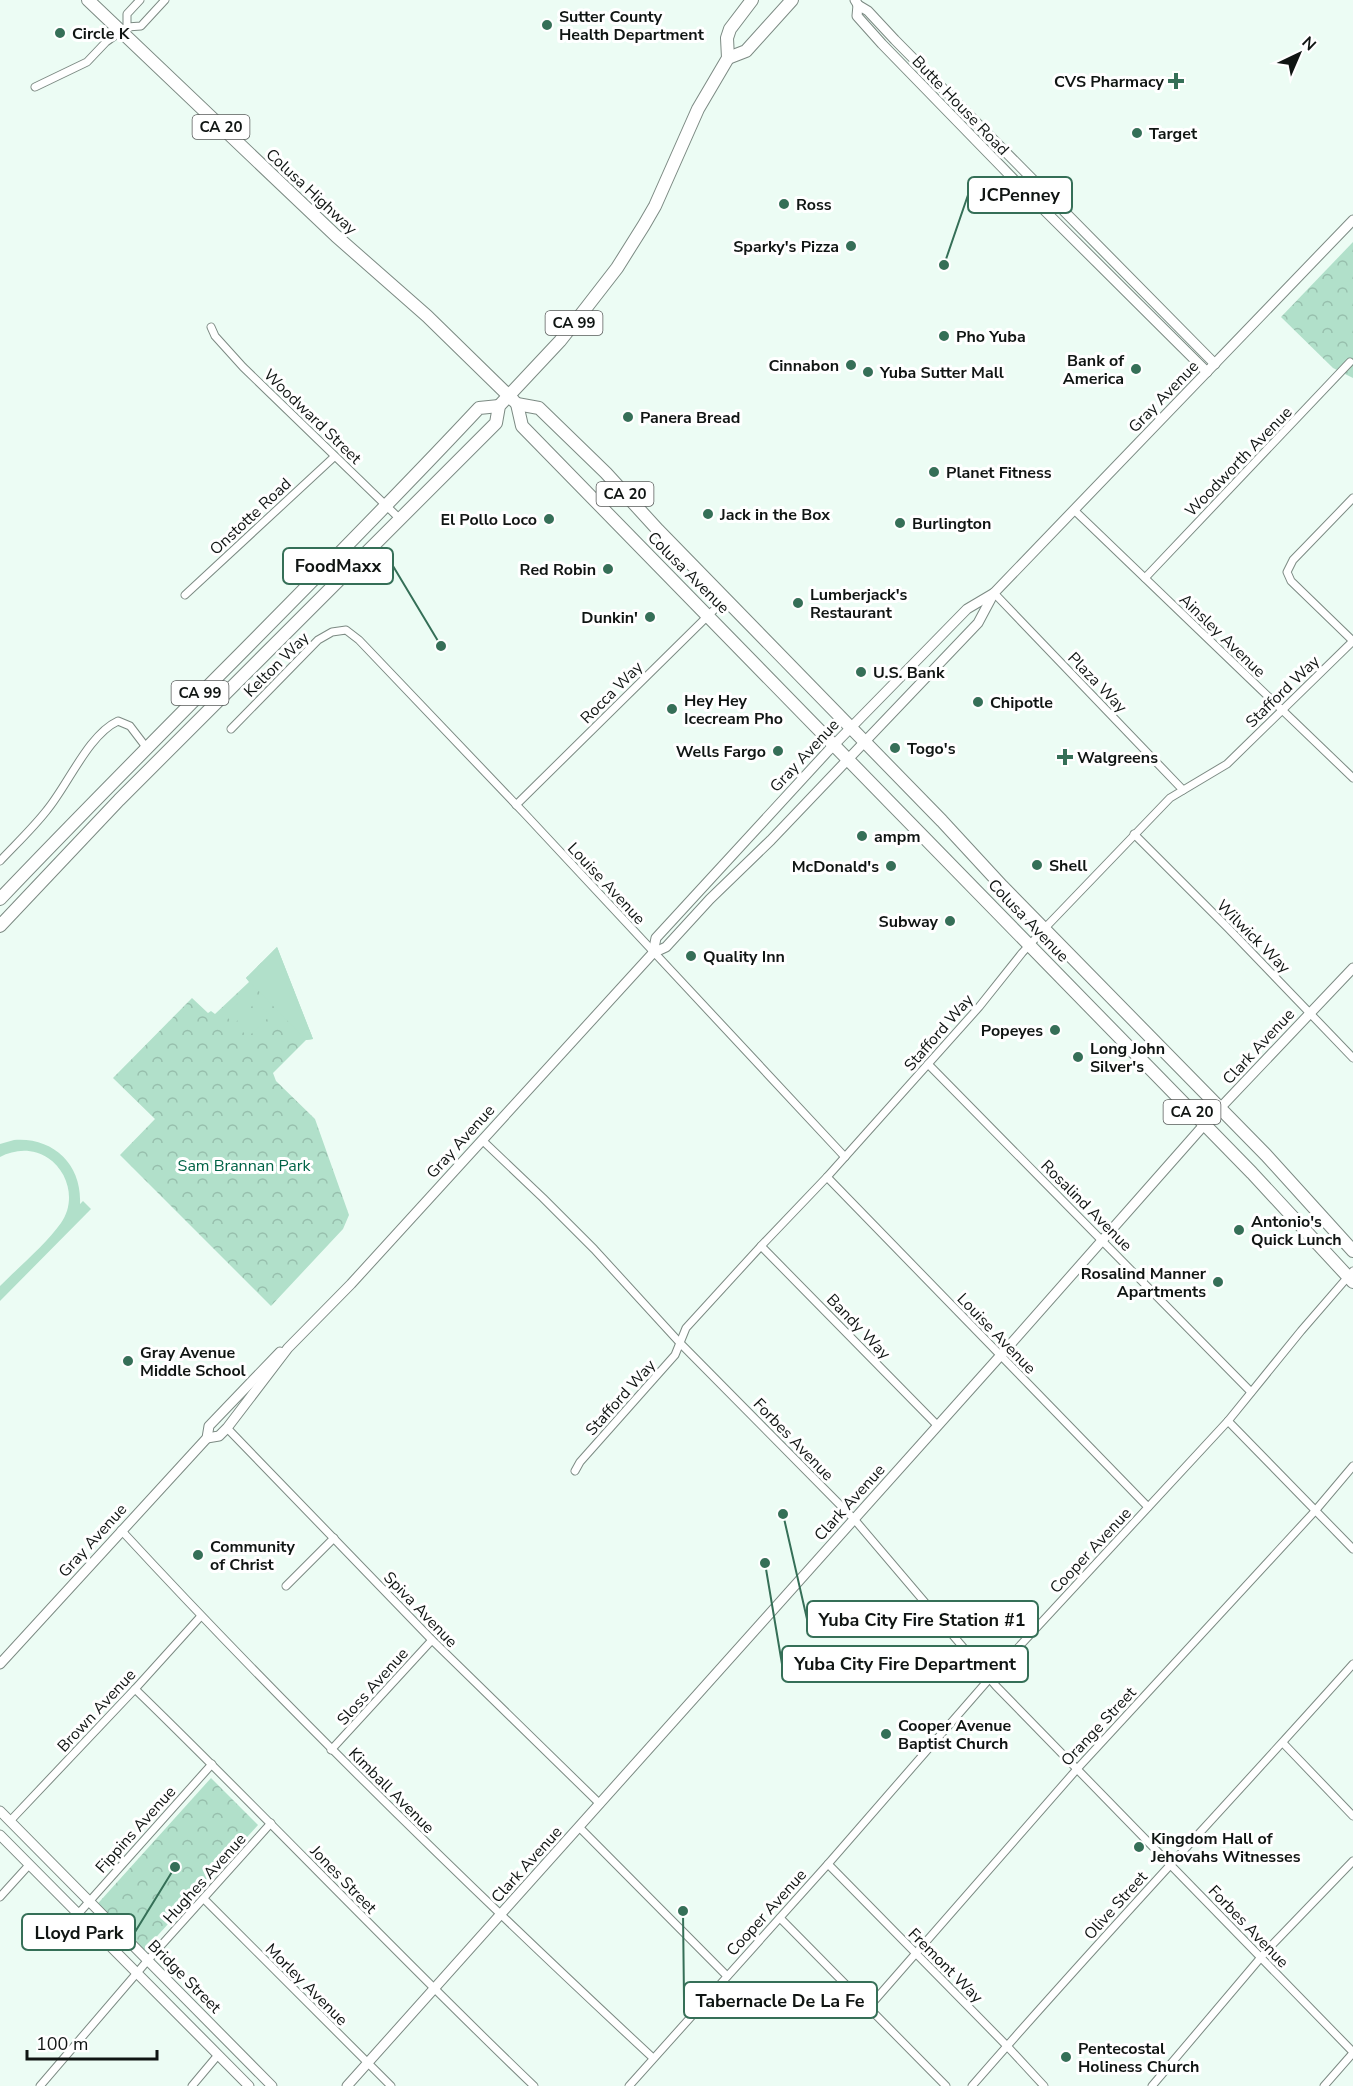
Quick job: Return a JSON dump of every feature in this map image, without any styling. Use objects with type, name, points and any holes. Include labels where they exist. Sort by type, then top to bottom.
[{"type":"highway","name":"Colusa Highway","points":[[87,0],[124,30],[336,236],[427,316],[513,400]]},
{"type":"highway","name":"CA 99","points":[[0,899],[146,747],[387,507],[479,408],[499,406],[513,400],[602,288],[655,206],[698,109],[728,58],[727,38],[730,29],[752,0]]},
{"type":"highway","name":"CA 99","points":[[728,58],[746,51],[792,0]]},
{"type":"highway","name":"Colusa Avenue","points":[[513,400],[539,408],[606,473],[658,530],[851,726],[1044,929],[1266,1155],[1353,1251]]},
{"type":"highway","name":"Colusa Avenue","points":[[513,400],[522,426],[1352,1276]]},
{"type":"highway","name":"CA 99","points":[[0,926],[119,800],[496,423],[499,406]]},
{"type":"main road","name":"Butte House Road","points":[[859,2],[1215,364]]},
{"type":"main road","name":"Butte House Road","points":[[859,2],[857,16],[882,44],[1030,196],[1207,372]]},
{"type":"main road","name":"Gray Avenue","points":[[207,1438],[219,1436],[227,1428],[288,1348],[351,1284],[653,953],[666,947],[712,897],[771,840],[978,622],[994,593],[1353,220]]},
{"type":"main road","name":"Gray Avenue","points":[[653,953],[656,938],[851,726],[967,609],[994,593]]},
{"type":"main road","name":"Clark Avenue","points":[[348,2086],[1204,1125],[1353,968]]},
{"type":"main road","name":"Gray Avenue","points":[[0,1664],[207,1438],[209,1426],[216,1418],[282,1349],[288,1348]]},
{"type":"main road","name":"Bridge Street","points":[[0,1811],[272,2086]]},
{"type":"main road","name":"Bridge Street","points":[[0,1835],[249,2086]]},
{"type":"street","points":[[124,30],[127,14],[140,0]]},
{"type":"street","points":[[35,87],[87,62],[106,42],[124,30],[141,26],[165,0]]},
{"type":"street","name":"Woodward Street","points":[[211,327],[215,336],[243,367],[401,520]]},
{"type":"street","name":"Woodworth Avenue","points":[[1145,578],[1350,362]]},
{"type":"street","name":"Onstotte Road","points":[[185,595],[334,457]]},
{"type":"street","points":[[1353,498],[1293,561],[1287,572],[1291,581],[1353,641]]},
{"type":"street","name":"Ainsley Avenue","points":[[1074,510],[1353,778]]},
{"type":"street","name":"Plaza Way","points":[[994,593],[1183,790]]},
{"type":"street","name":"Rocca Way","points":[[516,805],[726,598]]},
{"type":"street","name":"Louise Avenue","points":[[346,630],[359,640],[516,805],[845,1157]]},
{"type":"street","name":"Kelton Way","points":[[231,729],[318,640],[332,632],[346,630]]},
{"type":"street","name":"Stafford Way","points":[[575,1471],[580,1462],[675,1355],[686,1328],[845,1157],[979,1007],[1044,929],[1170,798],[1227,764],[1353,641]]},
{"type":"street","points":[[0,861],[48,809],[106,726],[118,721],[130,726],[146,747]]},
{"type":"street","name":"Wilwick Way","points":[[1134,834],[1353,1058]]},
{"type":"street","name":"Rosalind Avenue","points":[[928,1064],[1251,1392]]},
{"type":"street","name":"Forbes Avenue","points":[[482,1140],[588,1243],[680,1343],[854,1519],[990,1678],[1353,2052]]},
{"type":"street","name":"Louise Avenue","points":[[827,1177],[1148,1507]]},
{"type":"street","name":"Bandy Way","points":[[761,1246],[937,1425]]},
{"type":"street","name":"Cooper Avenue","points":[[629,2086],[828,1864],[990,1678],[1228,1421],[1352,1276]]},
{"type":"street","points":[[1228,1421],[1353,1549]]},
{"type":"street","name":"Spiva Avenue","points":[[227,1428],[432,1640],[600,1804]]},
{"type":"street","name":"Orange Street","points":[[868,2007],[1077,1769],[1315,1511],[1353,1466]]},
{"type":"street","name":"Kimball Avenue","points":[[121,1530],[201,1616],[332,1749],[500,1915],[654,2058]]},
{"type":"street","points":[[286,1586],[334,1538]]},
{"type":"street","name":"Brown Avenue","points":[[10,1821],[201,1616]]},
{"type":"street","name":"Sloss Avenue","points":[[332,1749],[432,1640]]},
{"type":"street","name":"Olive Street","points":[[972,2086],[1170,1864],[1353,1664]]},
{"type":"street","name":"Jones Street","points":[[135,1689],[271,1823],[434,1990],[534,2086]]},
{"type":"street","points":[[1282,1743],[1353,1816]]},
{"type":"street","name":"Fippins Avenue","points":[[79,1913],[212,1764]]},
{"type":"street","name":"Hughes Avenue","points":[[40,2086],[148,1960],[271,1823]]},
{"type":"street","points":[[579,1827],[727,1976]]},
{"type":"street","points":[[1152,2086],[1261,1958],[1353,1861]]},
{"type":"street","points":[[0,1898],[29,1864]]},
{"type":"street","name":"Fremont Way","points":[[828,1864],[1044,2086]]},
{"type":"street","name":"Morley Avenue","points":[[204,1899],[391,2086]]},
{"type":"street","points":[[780,1918],[946,2086]]},
{"type":"street","points":[[1324,2086],[1353,2052]]},
{"type":"street","points":[[192,2086],[219,2055]]},
{"type":"green space","points":[[1353,242],[1353,378],[1333,368],[1281,317]]},
{"type":"green space","name":"Sam Brannan Park","points":[[277,947],[313,1039],[306,1040],[273,1073],[276,1081],[315,1119],[349,1215],[343,1229],[271,1306],[120,1155],[155,1119],[113,1078],[192,998],[208,1013],[211,1011],[215,1014],[249,982],[246,978]]},
{"type":"green space","points":[[277,947],[313,1039],[306,1040],[246,978]]},
{"type":"green space","points":[[246,992],[256,1002],[234,1024],[224,1014]]},
{"type":"green space","points":[[260,1005],[270,1016],[248,1037],[238,1027]]},
{"type":"green space","points":[[14,1140],[41,1143],[53,1148],[62,1156],[76,1177],[80,1204],[83,1201],[91,1209],[0,1301],[0,1286],[55,1231],[66,1215],[69,1197],[61,1171],[48,1158],[36,1152],[24,1151],[12,1152],[0,1157],[0,1144]]},
{"type":"green space","points":[[211,1778],[258,1825],[139,1956],[92,1910]]},
{"type":"place","name":"Sutter County Health Department","points":[[547,25]]},
{"type":"place","name":"Circle K","points":[[60,33]]},
{"type":"place","name":"CVS Pharmacy","points":[[1176,81]]},
{"type":"place","name":"Target","points":[[1137,133]]},
{"type":"place","name":"Ross","points":[[784,204]]},
{"type":"place","name":"Sparky's Pizza","points":[[851,246]]},
{"type":"place","name":"JCPenney","points":[[944,265]]},
{"type":"place","name":"Pho Yuba","points":[[944,336]]},
{"type":"place","name":"Cinnabon","points":[[851,365]]},
{"type":"place","name":"Bank of America","points":[[1136,369]]},
{"type":"place","name":"Yuba Sutter Mall","points":[[868,372]]},
{"type":"place","name":"Panera Bread","points":[[628,417]]},
{"type":"place","name":"Planet Fitness","points":[[934,472]]},
{"type":"place","name":"Jack in the Box","points":[[708,514]]},
{"type":"place","name":"El Pollo Loco","points":[[549,519]]},
{"type":"place","name":"Burlington","points":[[900,523]]},
{"type":"place","name":"Red Robin","points":[[608,569]]},
{"type":"place","name":"Lumberjack's Restaurant","points":[[798,603]]},
{"type":"place","name":"Dunkin'","points":[[650,617]]},
{"type":"place","name":"FoodMaxx","points":[[441,646]]},
{"type":"place","name":"U.S. Bank","points":[[861,672]]},
{"type":"place","name":"Chipotle","points":[[978,702]]},
{"type":"place","name":"Hey Hey Icecream Pho","points":[[672,709]]},
{"type":"place","name":"Togo's","points":[[895,748]]},
{"type":"place","name":"Wells Fargo","points":[[778,751]]},
{"type":"place","name":"Walgreens","points":[[1065,757]]},
{"type":"place","name":"ampm","points":[[862,836]]},
{"type":"place","name":"Shell","points":[[1037,865]]},
{"type":"place","name":"McDonald's","points":[[891,866]]},
{"type":"place","name":"Subway","points":[[950,921]]},
{"type":"place","name":"Quality Inn","points":[[691,956]]},
{"type":"place","name":"Popeyes","points":[[1055,1030]]},
{"type":"place","name":"Long John Silver's","points":[[1078,1057]]},
{"type":"place","name":"Antonio's Quick Lunch","points":[[1239,1230]]},
{"type":"place","name":"Rosalind Manner Apartments","points":[[1218,1282]]},
{"type":"place","name":"Gray Avenue Middle School","points":[[128,1361]]},
{"type":"place","name":"Yuba City Fire Station #1","points":[[783,1514]]},
{"type":"place","name":"Community of Christ","points":[[198,1555]]},
{"type":"place","name":"Yuba City Fire Department","points":[[765,1563]]},
{"type":"place","name":"Cooper Avenue Baptist Church","points":[[886,1734]]},
{"type":"place","name":"Kingdom Hall of Jehovahs Witnesses","points":[[1139,1847]]},
{"type":"place","name":"Lloyd Park","points":[[175,1867]]},
{"type":"place","name":"Tabernacle De La Fe","points":[[683,1911]]},
{"type":"place","name":"Pentecostal Holiness Church","points":[[1066,2057]]}]
